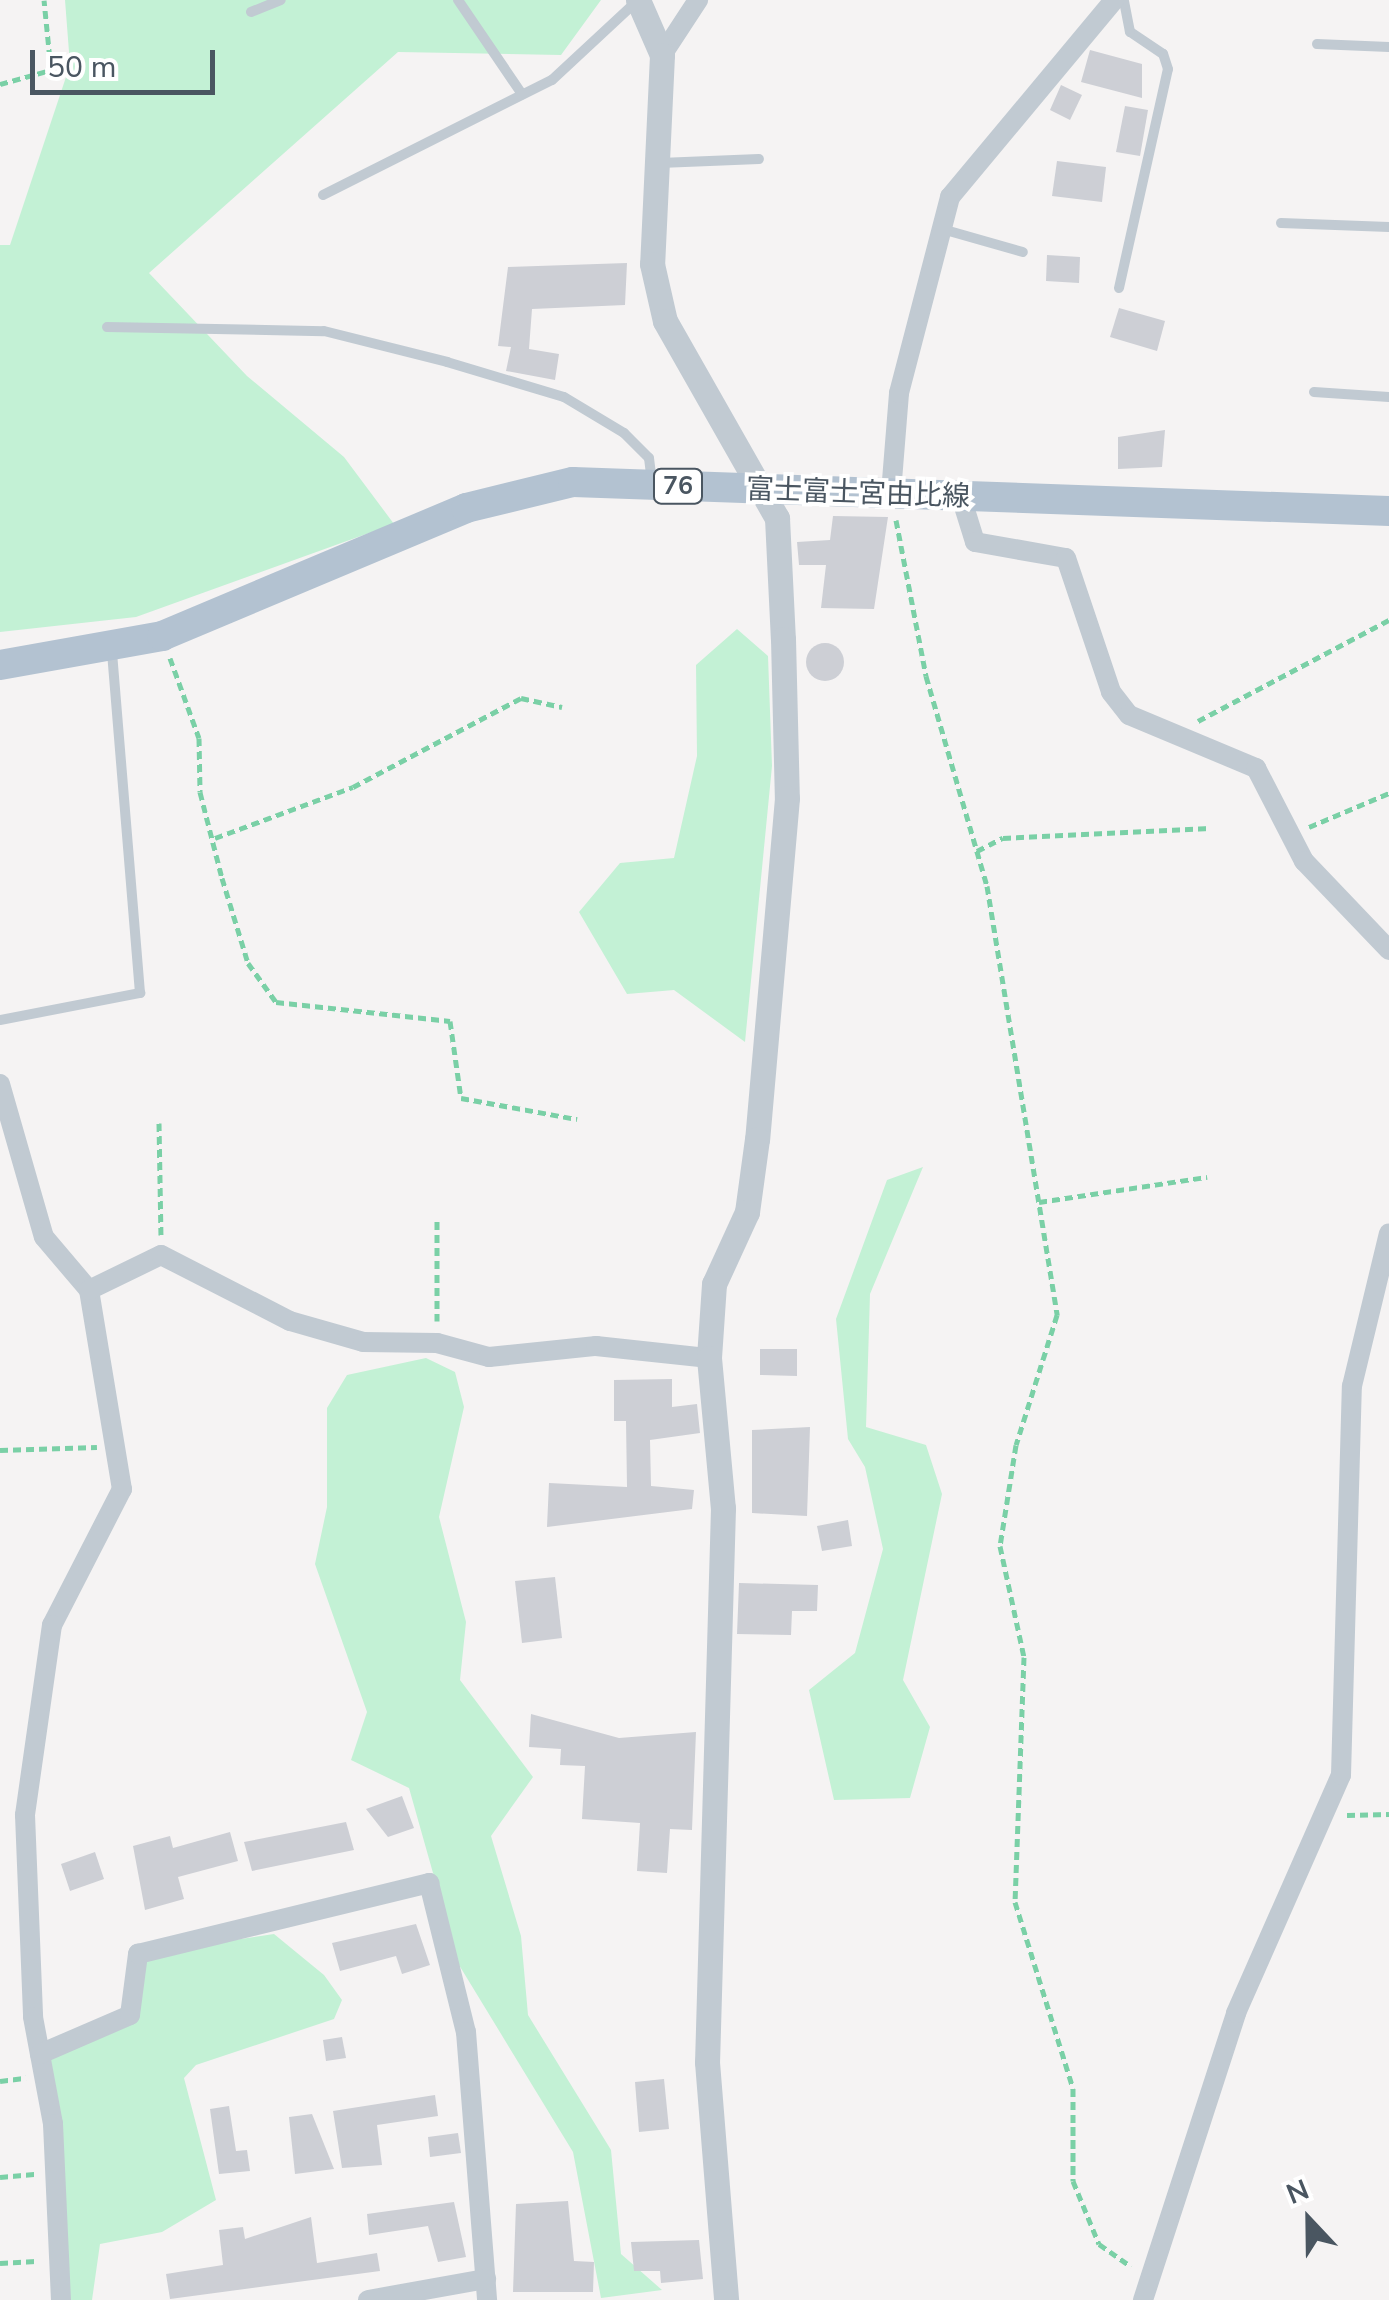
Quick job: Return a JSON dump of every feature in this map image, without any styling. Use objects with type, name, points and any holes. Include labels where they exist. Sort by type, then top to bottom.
[{"type":"main road","name":"富士富士宮由比線","points":[[0,665],[112,650],[162,636],[528,488],[653,485],[1389,511]]},
{"type":"street","points":[[638,0],[662,55],[652,264],[665,321],[766,490],[777,518],[787,798],[748,1212],[714,1284],[709,1358],[723,1508],[707,2062],[726,2300]]},
{"type":"street","points":[[662,55],[698,0]]},
{"type":"street","points":[[891,492],[899,393],[950,197],[1114,0]]},
{"type":"street","points":[[962,497],[975,542],[1066,558],[1111,692],[1129,715],[1256,768],[1304,861],[1389,950]]},
{"type":"street","points":[[0,1084],[44,1236],[88,1290],[122,1489],[52,1625],[37,1690],[23,1856],[55,2173],[61,2300]]},
{"type":"street","points":[[1142,2300],[1145,2275],[1236,2014],[1331,1813],[1342,1774],[1352,1386],[1389,1233]]},
{"type":"street","points":[[88,1290],[161,1255],[290,1321],[363,1342],[437,1343],[489,1357],[596,1346],[709,1358]]},
{"type":"street","points":[[40,2054],[130,2015],[138,1954],[428,1884],[466,2032],[486,2289],[368,2300]]},
{"type":"lane","points":[[251,12],[281,0]]},
{"type":"lane","points":[[458,0],[522,94]]},
{"type":"lane","points":[[323,195],[552,80],[638,0]]},
{"type":"lane","points":[[1119,288],[1168,69],[1162,54],[1130,32],[1124,0]]},
{"type":"lane","points":[[1316,44],[1389,47]]},
{"type":"lane","points":[[656,163],[758,159]]},
{"type":"lane","points":[[1281,224],[1389,227]]},
{"type":"lane","points":[[942,229],[1024,252]]},
{"type":"lane","points":[[107,326],[324,331],[447,362],[564,398],[624,433],[648,458],[653,485]]},
{"type":"lane","points":[[1314,392],[1389,396]]},
{"type":"lane","points":[[0,1020],[140,993],[112,650]]},
{"type":"path","points":[[0,84],[51,70],[44,0]]},
{"type":"path","points":[[891,492],[926,676],[977,852],[1057,1316],[1016,1445],[1000,1546],[1024,1657],[1015,1902],[1074,2088],[1074,2181],[1099,2244],[1145,2275]]},
{"type":"path","points":[[1173,734],[1389,620]]},
{"type":"path","points":[[162,636],[199,738],[200,792],[248,964],[276,1002],[450,1021],[460,1098],[577,1119]]},
{"type":"path","points":[[215,838],[353,788],[521,698],[562,708]]},
{"type":"path","points":[[1293,834],[1389,792]]},
{"type":"path","points":[[977,852],[1003,838],[1210,828]]},
{"type":"path","points":[[159,1123],[161,1255]]},
{"type":"path","points":[[1038,1202],[1207,1178]]},
{"type":"path","points":[[437,1343],[438,1219]]},
{"type":"path","points":[[0,1450],[114,1447]]},
{"type":"path","points":[[1331,1813],[1389,1814]]},
{"type":"path","points":[[0,2177],[55,2173]]},
{"type":"path","points":[[0,2263],[60,2260]]},
{"type":"green space","points":[[65,0],[601,0],[561,55],[398,52],[149,273],[247,376],[344,457],[394,524],[136,617],[0,632],[0,245],[10,245],[70,65]]},
{"type":"green space","points":[[737,629],[768,656],[772,766],[745,1042],[674,990],[627,994],[579,912],[620,863],[674,858],[697,756],[696,665]]},
{"type":"green space","points":[[923,1167],[870,1294],[866,1427],[926,1445],[942,1494],[903,1680],[930,1727],[910,1798],[834,1800],[809,1690],[855,1653],[883,1549],[865,1467],[848,1439],[836,1319],[887,1180]]},
{"type":"green space","points":[[426,1358],[455,1372],[464,1407],[439,1517],[466,1622],[460,1680],[533,1777],[491,1836],[521,1936],[528,2015],[611,2150],[621,2254],[662,2290],[601,2298],[573,2152],[459,1965],[409,1788],[351,1760],[367,1712],[315,1564],[327,1507],[327,1408],[347,1375]]},
{"type":"green space","points":[[274,1934],[324,1975],[342,2000],[334,2019],[196,2065],[184,2078],[216,2200],[162,2232],[100,2244],[92,2300],[61,2300],[41,2061],[135,2010],[138,1954]]},
{"type":"building","points":[[1090,50],[1142,64],[1142,98],[1081,82]]},
{"type":"building","points":[[1061,85],[1082,95],[1070,120],[1050,110]]},
{"type":"building","points":[[1125,106],[1148,110],[1140,156],[1116,152]]},
{"type":"building","points":[[1057,161],[1106,167],[1102,202],[1052,196]]},
{"type":"building","points":[[1047,255],[1080,257],[1079,283],[1046,281]]},
{"type":"building","points":[[627,263],[625,305],[532,309],[529,349],[559,354],[555,380],[506,371],[511,347],[498,346],[508,267]]},
{"type":"building","points":[[1119,308],[1165,321],[1157,351],[1110,337]]},
{"type":"building","points":[[1165,430],[1162,467],[1118,469],[1118,437]]},
{"type":"building","points":[[833,516],[888,517],[874,609],[821,608],[826,565],[799,565],[797,542],[830,540]]},
{"type":"building","points":[[825,643],[839,648],[844,662],[839,676],[825,681],[811,676],[806,662],[811,648]]},
{"type":"building","points":[[760,1349],[797,1349],[797,1376],[760,1375]]},
{"type":"building","points":[[672,1379],[672,1407],[697,1404],[700,1433],[650,1440],[651,1486],[694,1490],[692,1509],[547,1527],[549,1483],[627,1487],[626,1421],[614,1421],[614,1380]]},
{"type":"building","points":[[810,1427],[807,1516],[752,1513],[752,1430]]},
{"type":"building","points":[[848,1520],[852,1546],[822,1551],[817,1526]]},
{"type":"building","points":[[555,1577],[562,1638],[522,1643],[515,1581]]},
{"type":"building","points":[[739,1583],[818,1585],[817,1611],[792,1611],[791,1635],[737,1634]]},
{"type":"building","points":[[531,1714],[619,1738],[696,1732],[692,1830],[670,1829],[667,1873],[637,1871],[640,1823],[582,1819],[585,1766],[560,1765],[561,1749],[529,1747]]},
{"type":"building","points":[[402,1796],[414,1828],[388,1837],[366,1809]]},
{"type":"building","points":[[346,1822],[354,1850],[252,1871],[244,1842]]},
{"type":"building","points":[[230,1832],[238,1861],[178,1877],[184,1899],[145,1910],[133,1846],[170,1836],[173,1848]]},
{"type":"building","points":[[95,1852],[104,1879],[70,1891],[61,1864]]},
{"type":"building","points":[[416,1924],[430,1965],[402,1974],[396,1956],[340,1971],[332,1943]]},
{"type":"building","points":[[342,2037],[346,2058],[326,2061],[323,2040]]},
{"type":"building","points":[[664,2079],[669,2129],[639,2132],[635,2082]]},
{"type":"building","points":[[435,2095],[438,2116],[377,2125],[382,2165],[342,2168],[333,2111]]},
{"type":"building","points":[[229,2106],[236,2151],[247,2150],[250,2171],[219,2174],[210,2109]]},
{"type":"building","points":[[312,2114],[334,2169],[295,2174],[289,2117]]},
{"type":"building","points":[[458,2133],[461,2153],[430,2157],[428,2137]]},
{"type":"building","points":[[568,2201],[574,2261],[594,2262],[593,2292],[513,2292],[516,2204]]},
{"type":"building","points":[[454,2202],[466,2257],[438,2262],[428,2226],[369,2235],[367,2214]]},
{"type":"building","points":[[311,2217],[317,2263],[377,2253],[380,2271],[170,2299],[166,2274],[223,2265],[219,2230],[243,2227],[245,2239]]},
{"type":"building","points":[[699,2240],[703,2279],[661,2283],[660,2271],[634,2271],[631,2242]]}]
